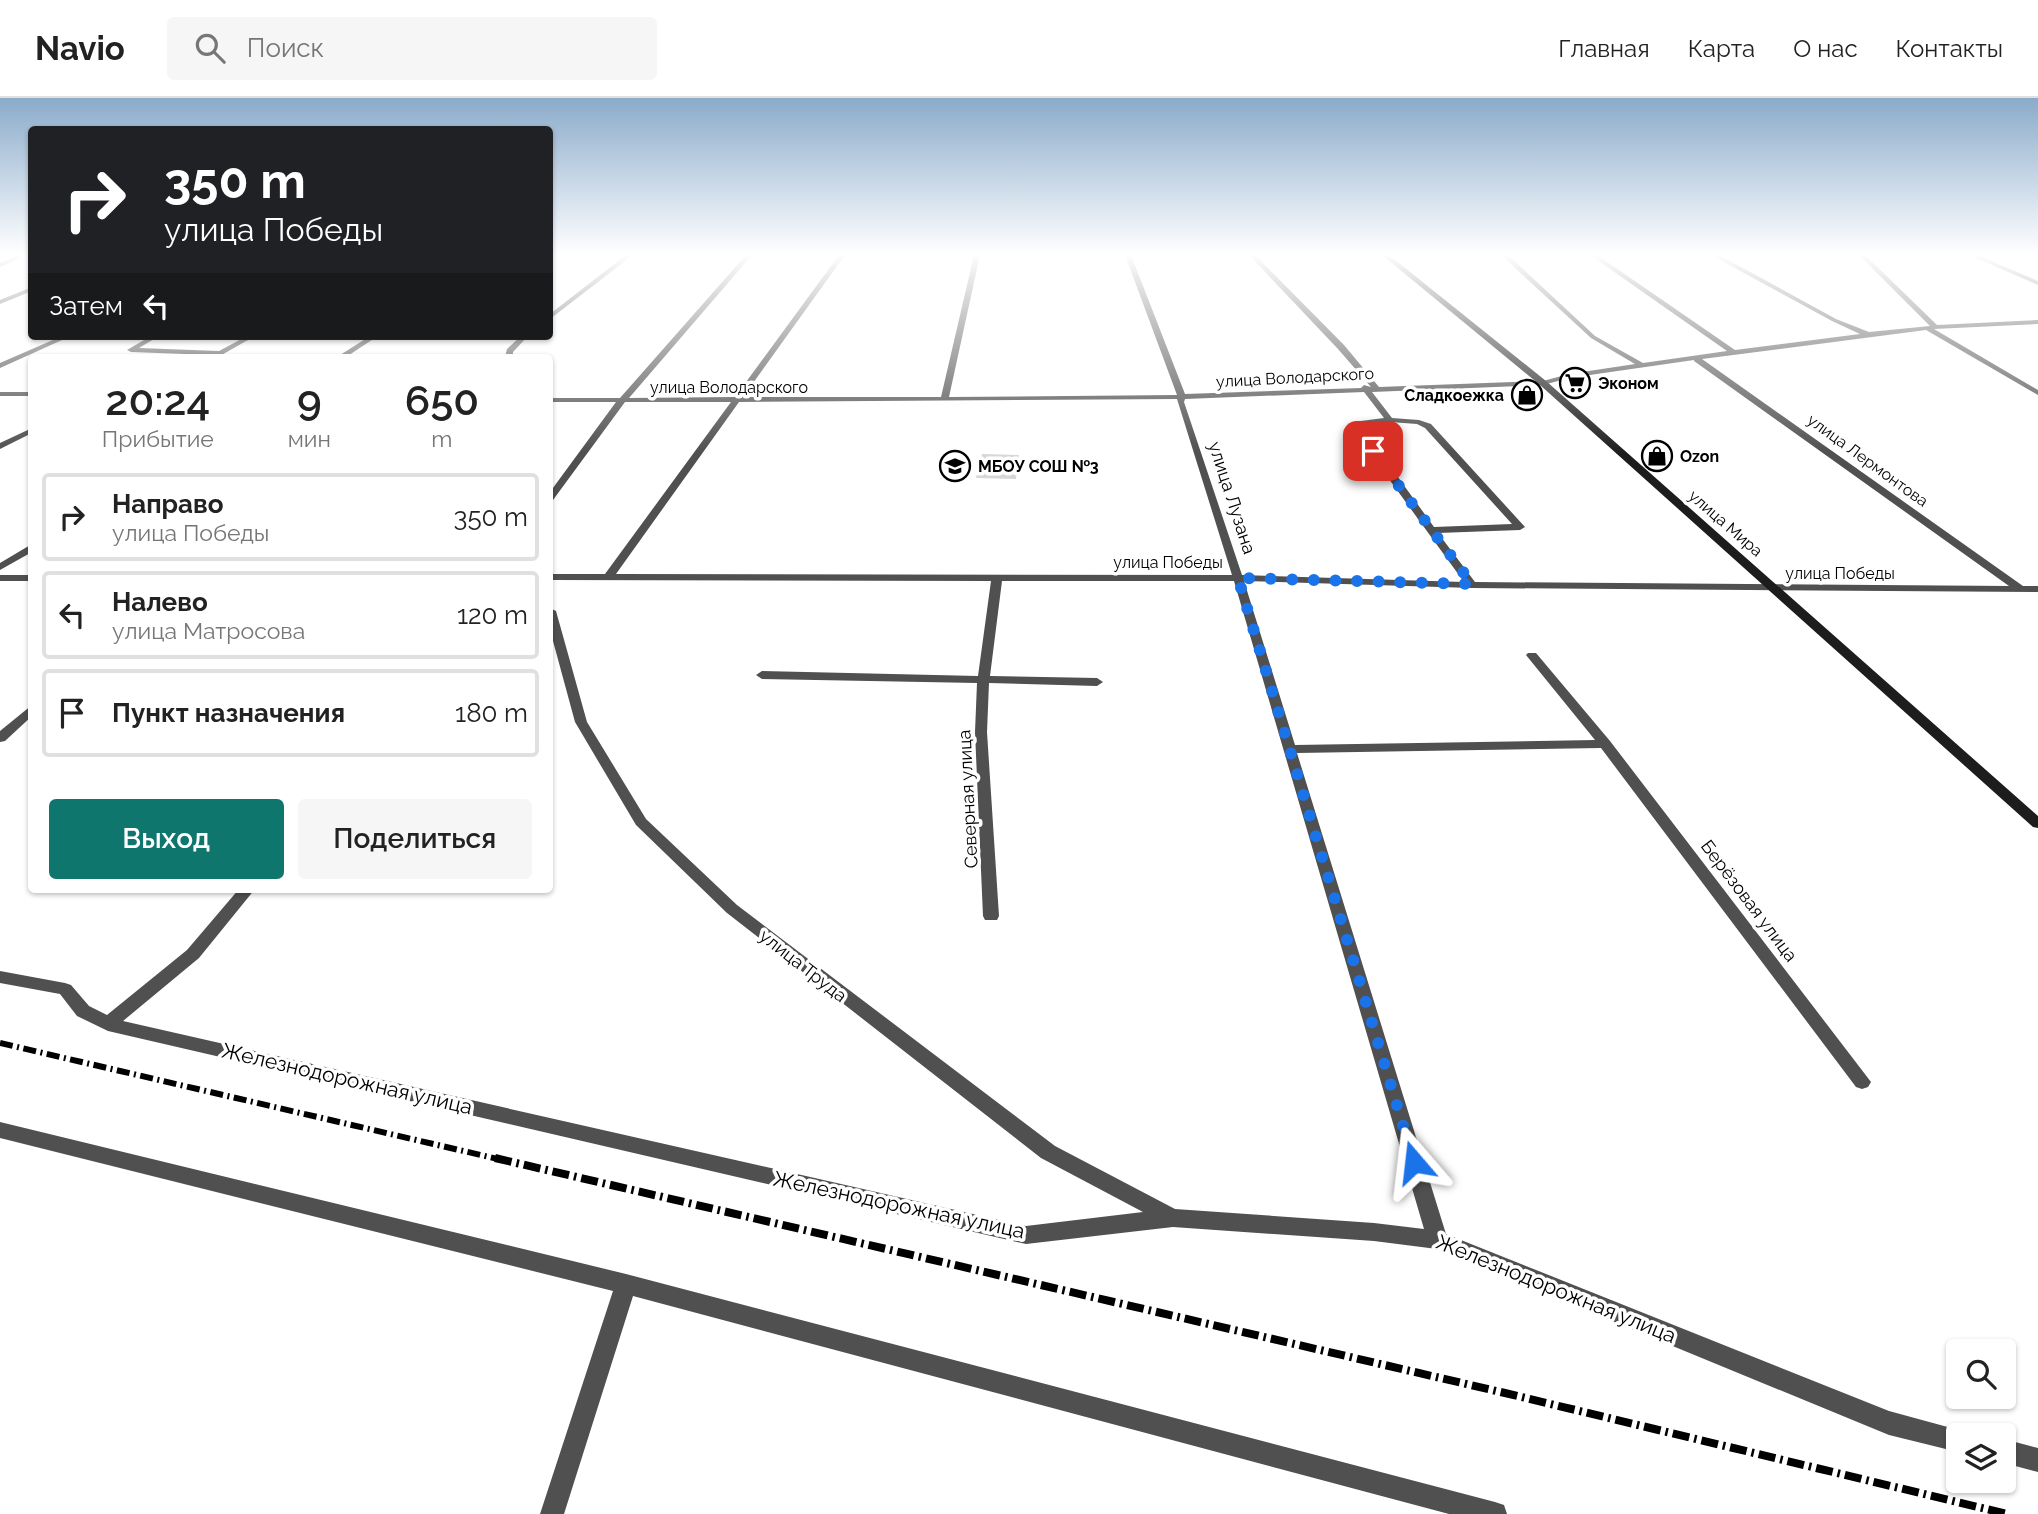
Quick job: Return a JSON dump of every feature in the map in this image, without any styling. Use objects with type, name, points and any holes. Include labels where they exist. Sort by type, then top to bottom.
[{"type":"main road","name":"улица Мира","points":[[1467,321],[1543,383],[1777,588],[2038,824]]},
{"type":"street","points":[[553,494],[619,400],[687,321]]},
{"type":"street","points":[[608,577],[794,321]]},
{"type":"street","points":[[944,400],[962,321]]},
{"type":"street","name":"улица Лузана","points":[[1153,321],[1182,397],[1180,402],[1238,578],[1438,1240]]},
{"type":"street","points":[[1317,321],[1376,387]]},
{"type":"street","points":[[1576,321],[1593,337],[1644,366]]},
{"type":"street","points":[[1689,321],[1735,353]]},
{"type":"street","points":[[1836,321],[1868,335]]},
{"type":"street","points":[[1924,321],[1931,328],[2038,393]]},
{"type":"street","name":"улица Володарского","points":[[553,400],[735,402],[1182,397],[1364,387],[1543,383],[1569,376],[1868,335],[1931,328],[2038,322]]},
{"type":"street","points":[[0,366],[59,340]]},
{"type":"street","points":[[149,340],[131,350],[199,354]]},
{"type":"street","points":[[218,354],[244,340]]},
{"type":"street","points":[[346,354],[369,340]]},
{"type":"street","points":[[510,354],[521,340]]},
{"type":"street","name":"улица Лермонтова","points":[[1697,359],[2021,589]]},
{"type":"street","points":[[2007,376],[2038,383]]},
{"type":"street","points":[[1364,387],[1390,419]]},
{"type":"street","points":[[0,394],[28,394]]},
{"type":"street","points":[[1433,530],[1520,527],[1428,426],[1390,419],[1356,424],[1358,431],[1472,584]]},
{"type":"street","points":[[0,446],[28,432]]},
{"type":"street","points":[[0,567],[28,550]]},
{"type":"street","name":"улица Победы","points":[[553,577],[1238,578],[1472,584],[2038,589]]},
{"type":"street","name":"Северная улица","points":[[992,916],[981,732],[983,681],[996,577]]},
{"type":"street","points":[[0,578],[28,578]]},
{"type":"street","name":"улица Труда","points":[[553,622],[581,722],[640,822],[732,909],[1048,1152],[1173,1218]]},
{"type":"street","name":"Берёзовая улица","points":[[1532,655],[1605,744],[1862,1082]]},
{"type":"street","points":[[762,675],[1097,682]]},
{"type":"street","points":[[0,737],[28,712]]},
{"type":"street","points":[[1288,749],[1605,744]]},
{"type":"street","points":[[108,1024],[193,954],[244,893]]},
{"type":"street","name":"Железнодорожная улица","points":[[0,977],[65,989],[83,1011],[108,1024],[1026,1235],[1173,1218],[1374,1232],[1438,1240],[1889,1423],[1946,1437]]},
{"type":"street","points":[[0,1129],[626,1284],[1495,1514]]},
{"type":"street","points":[[552,1514],[626,1284]]},
{"type":"street","points":[[2016,1454],[2038,1460]]},
{"type":"shaded area","points":[[982,454],[1019,455],[1016,479],[976,478]]},
{"type":"railway","points":[[0,1043],[502,1160]]},
{"type":"railway","points":[[495,1158],[1505,1393],[2007,1514]]},
{"type":"place","name":"Эконом","points":[[1575,383]]},
{"type":"place","name":"Сладкоежка","points":[[1527,395]]},
{"type":"place","name":"Ozon","points":[[1657,456]]},
{"type":"place","name":"МБОУ СОШ №3","points":[[955,466]]},
{"type":"route","points":[[1373,451],[1472,584],[1238,578],[1414,1162]]}]
